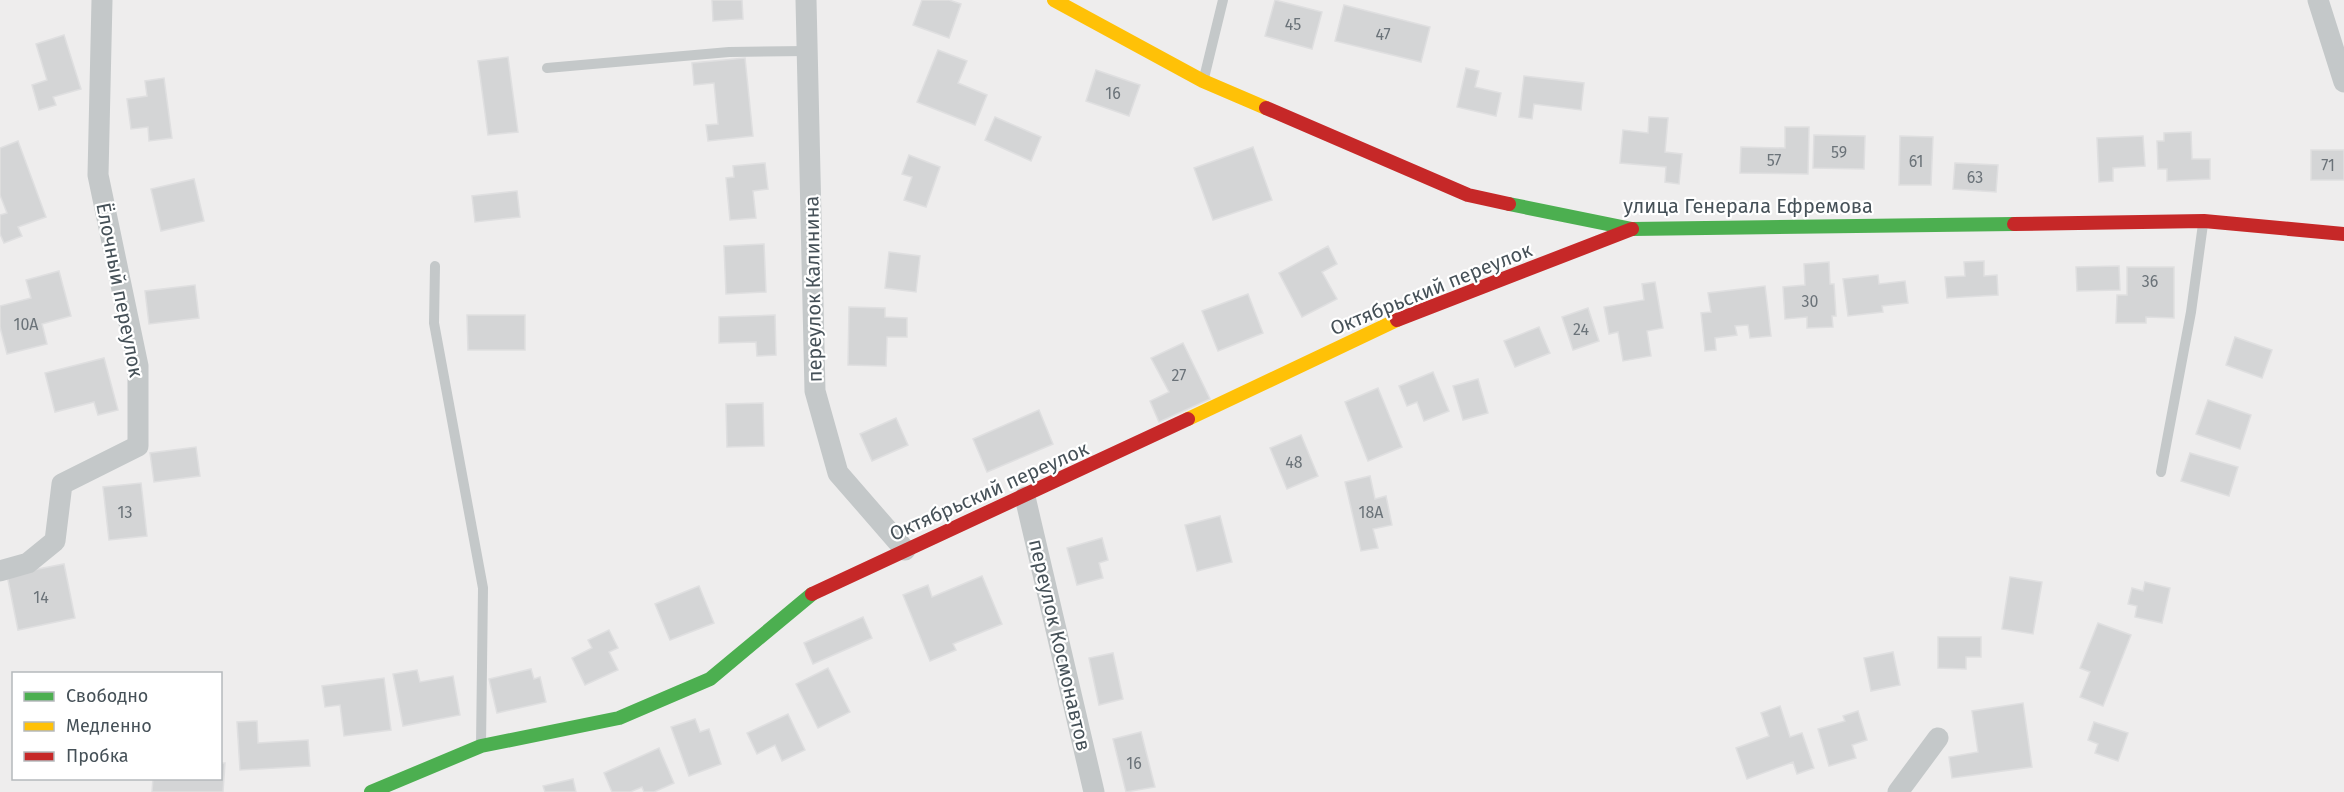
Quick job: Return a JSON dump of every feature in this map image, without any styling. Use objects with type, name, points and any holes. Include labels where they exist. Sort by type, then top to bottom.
[{"type":"street","name":"Ёлочный переулок","points":[[0,571],[28,563],[55,541],[62,484],[138,446],[138,366],[98,175],[102,0]]},
{"type":"street","name":"переулок Калинина","points":[[806,0],[815,391],[838,473],[905,550]]},
{"type":"street","name":"улица Генерала Ефремова","points":[[1054,0],[1203,81],[1468,195],[1632,229],[2204,221],[2344,234]]},
{"type":"street","points":[[2318,0],[2344,82]]},
{"type":"street","name":"Октябрьский переулок","points":[[372,792],[481,746],[619,718],[710,679],[809,596],[905,550],[1025,497],[1396,320],[1632,229]]},
{"type":"street","name":"переулок Космонавтов","points":[[1025,497],[1094,792]]},
{"type":"street","points":[[1898,792],[1938,738]]},
{"type":"lane","points":[[1203,81],[1223,0]]},
{"type":"lane","points":[[547,68],[729,52],[807,51]]},
{"type":"lane","points":[[2161,472],[2191,312],[2204,221]]},
{"type":"lane","points":[[435,266],[434,323],[483,588],[481,746]]},
{"type":"building","points":[[712,0],[742,0],[743,19],[713,21]]},
{"type":"building","points":[[922,0],[949,0],[961,4],[949,38],[913,25]]},
{"type":"building","points":[[1275,0],[1322,12],[1312,49],[1265,36]]},
{"type":"building","points":[[1344,5],[1430,27],[1421,62],[1335,41]]},
{"type":"building","points":[[64,35],[81,89],[53,97],[56,105],[39,110],[32,85],[47,80],[36,44]]},
{"type":"building","points":[[938,50],[967,61],[958,83],[987,95],[975,125],[917,102]]},
{"type":"building","points":[[508,57],[518,132],[488,135],[478,61]]},
{"type":"building","points":[[745,58],[753,136],[708,141],[706,125],[718,124],[714,83],[694,85],[692,63]]},
{"type":"building","points":[[1466,68],[1479,71],[1475,87],[1501,93],[1496,116],[1457,107]]},
{"type":"building","points":[[1096,70],[1140,85],[1129,116],[1086,101]]},
{"type":"building","points":[[1524,76],[1584,83],[1581,110],[1534,104],[1532,119],[1519,117]]},
{"type":"building","points":[[164,78],[172,138],[149,141],[148,127],[131,129],[127,99],[147,96],[145,81]]},
{"type":"building","points":[[995,117],[1041,137],[1031,161],[985,140]]},
{"type":"building","points":[[1649,117],[1668,118],[1665,152],[1682,154],[1679,184],[1665,182],[1666,167],[1620,163],[1623,130],[1648,133]]},
{"type":"building","points":[[1785,127],[1809,127],[1808,174],[1740,173],[1741,147],[1785,148]]},
{"type":"building","points":[[2191,132],[2192,159],[2210,159],[2210,179],[2167,181],[2167,169],[2158,169],[2157,141],[2164,141],[2164,133]]},
{"type":"building","points":[[1814,135],[1865,136],[1864,169],[1813,168]]},
{"type":"building","points":[[1900,136],[1933,137],[1931,185],[1899,185]]},
{"type":"building","points":[[2143,136],[2145,166],[2113,168],[2113,181],[2099,182],[2097,138]]},
{"type":"building","points":[[18,141],[46,217],[18,227],[22,236],[4,243],[0,234],[0,215],[7,213],[0,195],[0,148]]},
{"type":"building","points":[[1253,147],[1272,200],[1213,220],[1194,168]]},
{"type":"building","points":[[2311,150],[2344,150],[2344,180],[2311,180]]},
{"type":"building","points":[[909,155],[940,167],[926,207],[904,200],[912,177],[902,174]]},
{"type":"building","points":[[765,163],[768,189],[753,191],[756,218],[730,220],[726,178],[734,177],[733,166]]},
{"type":"building","points":[[1955,163],[1998,165],[1996,192],[1953,189]]},
{"type":"building","points":[[194,179],[204,221],[161,231],[151,189]]},
{"type":"building","points":[[517,191],[520,217],[475,222],[472,196]]},
{"type":"building","points":[[764,244],[766,292],[726,294],[724,246]]},
{"type":"building","points":[[1328,246],[1337,264],[1322,272],[1337,299],[1302,317],[1279,273]]},
{"type":"building","points":[[889,252],[920,256],[916,292],[885,288]]},
{"type":"building","points":[[1984,261],[1984,276],[1997,275],[1998,295],[1947,298],[1945,277],[1965,276],[1964,262]]},
{"type":"building","points":[[1829,262],[1830,284],[1834,284],[1836,316],[1832,316],[1833,327],[1807,328],[1807,317],[1785,319],[1783,287],[1805,285],[1804,264]]},
{"type":"building","points":[[2119,266],[2120,290],[2077,291],[2076,267]]},
{"type":"building","points":[[2127,267],[2174,267],[2174,318],[2146,317],[2146,323],[2116,323],[2117,295],[2127,295]]},
{"type":"building","points":[[59,271],[71,316],[42,324],[47,344],[7,354],[0,327],[0,306],[31,298],[26,280]]},
{"type":"building","points":[[1878,275],[1879,284],[1905,281],[1908,303],[1882,306],[1883,312],[1848,316],[1843,279]]},
{"type":"building","points":[[1655,282],[1663,328],[1647,331],[1651,356],[1623,361],[1618,332],[1609,334],[1604,307],[1644,300],[1642,284]]},
{"type":"building","points":[[195,285],[199,318],[149,324],[145,291]]},
{"type":"building","points":[[1765,286],[1771,336],[1750,338],[1748,325],[1735,326],[1737,335],[1715,338],[1716,350],[1705,351],[1701,313],[1711,312],[1708,293]]},
{"type":"building","points":[[1248,294],[1263,333],[1218,351],[1202,311]]},
{"type":"building","points":[[849,307],[885,308],[885,317],[907,318],[907,337],[887,337],[886,366],[848,365]]},
{"type":"building","points":[[1588,308],[1599,341],[1573,350],[1562,317]]},
{"type":"building","points":[[467,315],[525,315],[525,350],[468,350]]},
{"type":"building","points":[[775,315],[776,355],[757,356],[756,342],[719,343],[719,317]]},
{"type":"building","points":[[1539,327],[1550,353],[1515,367],[1504,341]]},
{"type":"building","points":[[2235,337],[2272,350],[2262,378],[2226,365]]},
{"type":"building","points":[[1183,343],[1210,399],[1159,422],[1150,401],[1169,392],[1151,358]]},
{"type":"building","points":[[104,358],[118,410],[98,415],[94,402],[55,412],[45,373]]},
{"type":"building","points":[[1433,372],[1449,411],[1424,421],[1417,402],[1407,406],[1399,386]]},
{"type":"building","points":[[1478,379],[1488,413],[1463,420],[1453,386]]},
{"type":"building","points":[[1378,388],[1402,447],[1368,461],[1345,402]]},
{"type":"building","points":[[2208,400],[2251,415],[2240,449],[2196,434]]},
{"type":"building","points":[[763,403],[764,446],[727,447],[726,404]]},
{"type":"building","points":[[1039,410],[1053,444],[987,472],[973,439]]},
{"type":"building","points":[[896,418],[908,445],[872,461],[860,434]]},
{"type":"building","points":[[1301,435],[1318,476],[1287,489],[1270,448]]},
{"type":"building","points":[[196,447],[200,476],[154,482],[150,453]]},
{"type":"building","points":[[2190,453],[2238,467],[2229,496],[2181,481]]},
{"type":"building","points":[[1370,476],[1375,499],[1386,496],[1392,525],[1373,529],[1378,548],[1361,551],[1345,482]]},
{"type":"building","points":[[141,483],[147,536],[109,540],[103,487]]},
{"type":"building","points":[[1220,516],[1232,562],[1197,571],[1185,525]]},
{"type":"building","points":[[1102,538],[1108,560],[1099,563],[1103,578],[1077,585],[1067,548]]},
{"type":"building","points":[[64,564],[75,618],[18,630],[7,575]]},
{"type":"building","points":[[982,576],[1002,624],[953,644],[956,650],[930,661],[903,595],[928,585],[932,597]]},
{"type":"building","points":[[2010,577],[2042,582],[2033,634],[2002,629]]},
{"type":"building","points":[[2145,582],[2170,588],[2162,623],[2135,617],[2137,606],[2128,604],[2132,588],[2143,591]]},
{"type":"building","points":[[699,586],[714,623],[670,640],[655,604]]},
{"type":"building","points":[[863,617],[872,638],[813,664],[804,643]]},
{"type":"building","points":[[2098,623],[2131,635],[2103,706],[2080,697],[2090,672],[2080,668]]},
{"type":"building","points":[[609,630],[618,648],[609,652],[618,670],[585,685],[572,658],[592,648],[588,640]]},
{"type":"building","points":[[1938,637],[1981,637],[1981,657],[1966,657],[1966,669],[1938,668]]},
{"type":"building","points":[[1893,652],[1900,685],[1871,691],[1864,658]]},
{"type":"building","points":[[1113,653],[1123,699],[1099,705],[1089,658]]},
{"type":"building","points":[[828,668],[850,712],[818,728],[796,684]]},
{"type":"building","points":[[531,669],[534,679],[540,677],[546,702],[497,713],[489,679]]},
{"type":"building","points":[[417,670],[420,682],[453,676],[460,715],[403,726],[393,674]]},
{"type":"building","points":[[384,678],[391,730],[344,736],[340,705],[325,707],[322,686]]},
{"type":"building","points":[[2023,703],[2032,767],[1952,778],[1949,757],[1978,752],[1972,711]]},
{"type":"building","points":[[1780,706],[1790,737],[1802,733],[1814,768],[1797,774],[1793,762],[1747,779],[1736,748],[1769,736],[1761,713]]},
{"type":"building","points":[[1858,711],[1867,740],[1852,745],[1856,758],[1829,766],[1818,729],[1845,721],[1843,716]]},
{"type":"building","points":[[788,714],[805,750],[782,761],[775,745],[757,754],[747,733]]},
{"type":"building","points":[[695,719],[700,732],[709,729],[721,764],[689,776],[671,727]]},
{"type":"building","points":[[257,721],[258,743],[308,740],[310,766],[240,770],[237,722]]},
{"type":"building","points":[[2094,722],[2128,733],[2118,761],[2095,753],[2098,744],[2088,740]]},
{"type":"building","points":[[1141,732],[1155,787],[1126,792],[1113,739]]},
{"type":"building","points":[[659,748],[674,783],[654,792],[644,792],[642,787],[630,792],[612,792],[604,773]]},
{"type":"building","points":[[222,763],[225,763],[223,792],[152,792],[153,780],[222,780]]},
{"type":"building","points":[[573,779],[576,792],[545,792],[543,786]]},
{"type":"traffic: fast","points":[[1509,204],[1632,229],[2014,224]]},
{"type":"traffic: fast","points":[[371,792],[481,746],[619,718],[710,679],[812,594]]},
{"type":"traffic: slow","points":[[1054,0],[1203,81],[1266,108]]},
{"type":"traffic: slow","points":[[1188,419],[1397,320]]},
{"type":"traffic: jam","points":[[1266,108],[1468,195],[1509,204]]},
{"type":"traffic: jam","points":[[2014,224],[2204,221],[2344,234]]},
{"type":"traffic: jam","points":[[1397,320],[1632,229]]},
{"type":"traffic: jam","points":[[812,594],[1188,419]]}]
